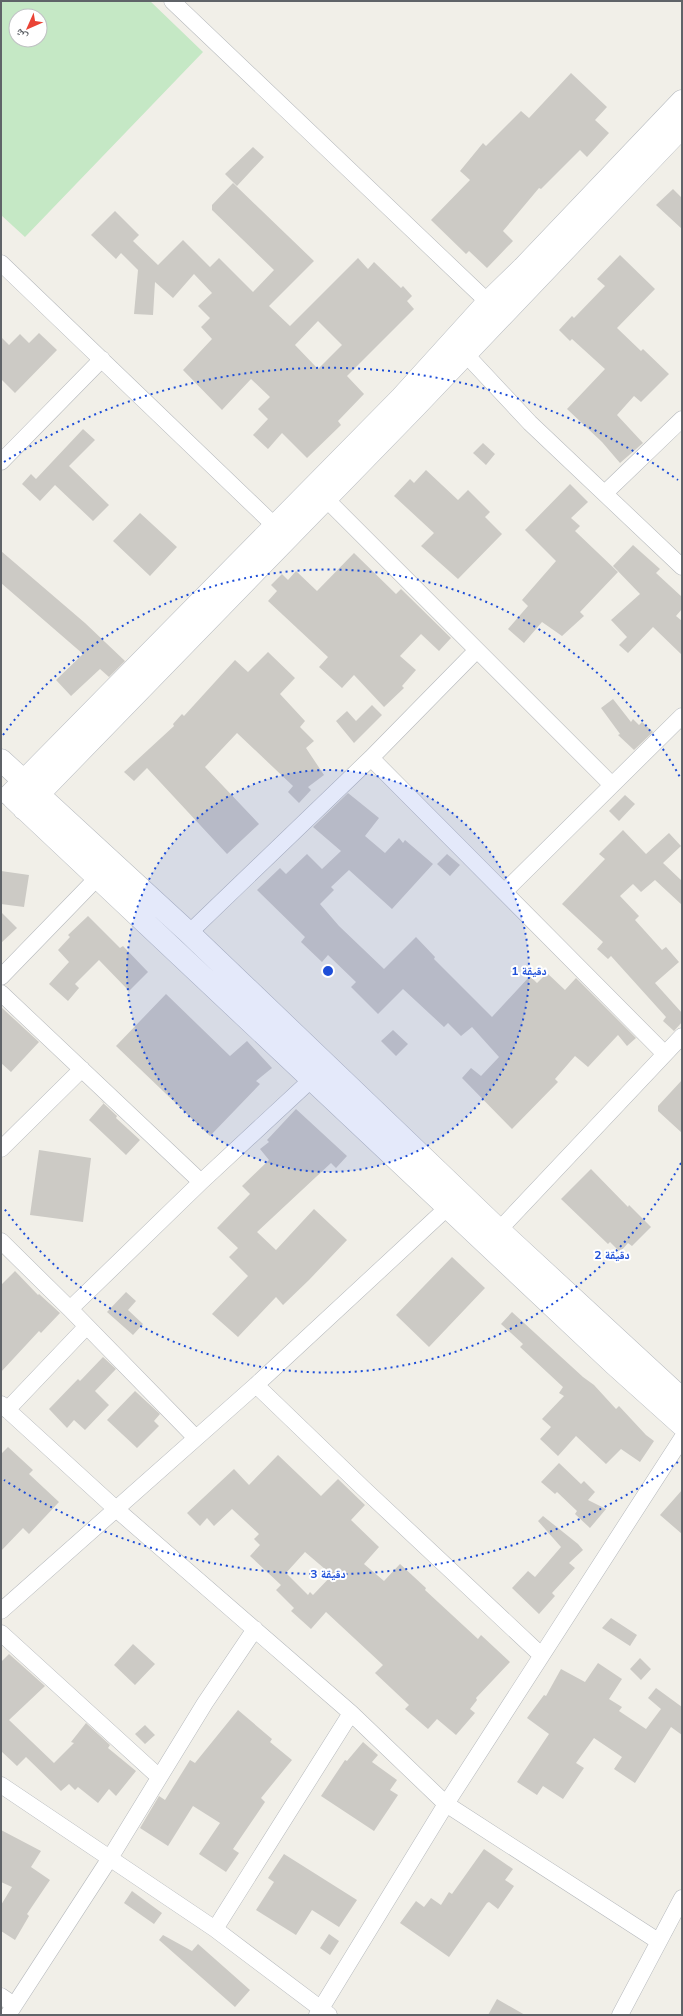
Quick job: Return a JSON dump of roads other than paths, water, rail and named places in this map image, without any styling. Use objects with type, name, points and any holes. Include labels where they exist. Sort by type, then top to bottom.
[{"type":"street","points":[[172,1],[488,302]]},
{"type":"street","points":[[19,793],[324,498],[460,348],[488,302],[682,101]]},
{"type":"street","points":[[19,793],[275,526],[460,348],[682,127]]},
{"type":"street","points":[[1,263],[275,526]]},
{"type":"street","points":[[460,348],[530,423],[682,567]]},
{"type":"street","points":[[1,462],[102,359]]},
{"type":"street","points":[[605,493],[682,419]]},
{"type":"street","points":[[324,498],[612,785]]},
{"type":"street","points":[[189,933],[371,758],[477,650]]},
{"type":"street","points":[[504,892],[682,716]]},
{"type":"street","points":[[371,758],[665,1054]]},
{"type":"street","points":[[1,760],[19,793],[97,878],[313,1078],[448,1207],[682,1425]]},
{"type":"street","points":[[19,793],[189,933],[500,1230],[682,1399]]},
{"type":"street","points":[[1,977],[97,878]]},
{"type":"street","points":[[1,993],[201,1182]]},
{"type":"street","points":[[500,1230],[682,1036]]},
{"type":"street","points":[[1,1150],[82,1069]]},
{"type":"street","points":[[70,1309],[201,1182],[313,1078]]},
{"type":"street","points":[[1,1611],[256,1385],[448,1207]]},
{"type":"street","points":[[1,1241],[70,1309],[195,1438]]},
{"type":"street","points":[[86,1326],[4,1407],[116,1509],[351,1713],[446,1804],[658,1941]]},
{"type":"street","points":[[256,1385],[541,1655]]},
{"type":"street","points":[[1,1784],[215,1929],[322,2013],[446,1804],[682,1438]]},
{"type":"street","points":[[8,2005],[110,1858],[159,1777],[255,1629]]},
{"type":"street","points":[[1,1633],[159,1777]]},
{"type":"street","points":[[215,1929],[351,1713]]},
{"type":"street","points":[[620,2015],[658,1941],[681,1901]]}]
